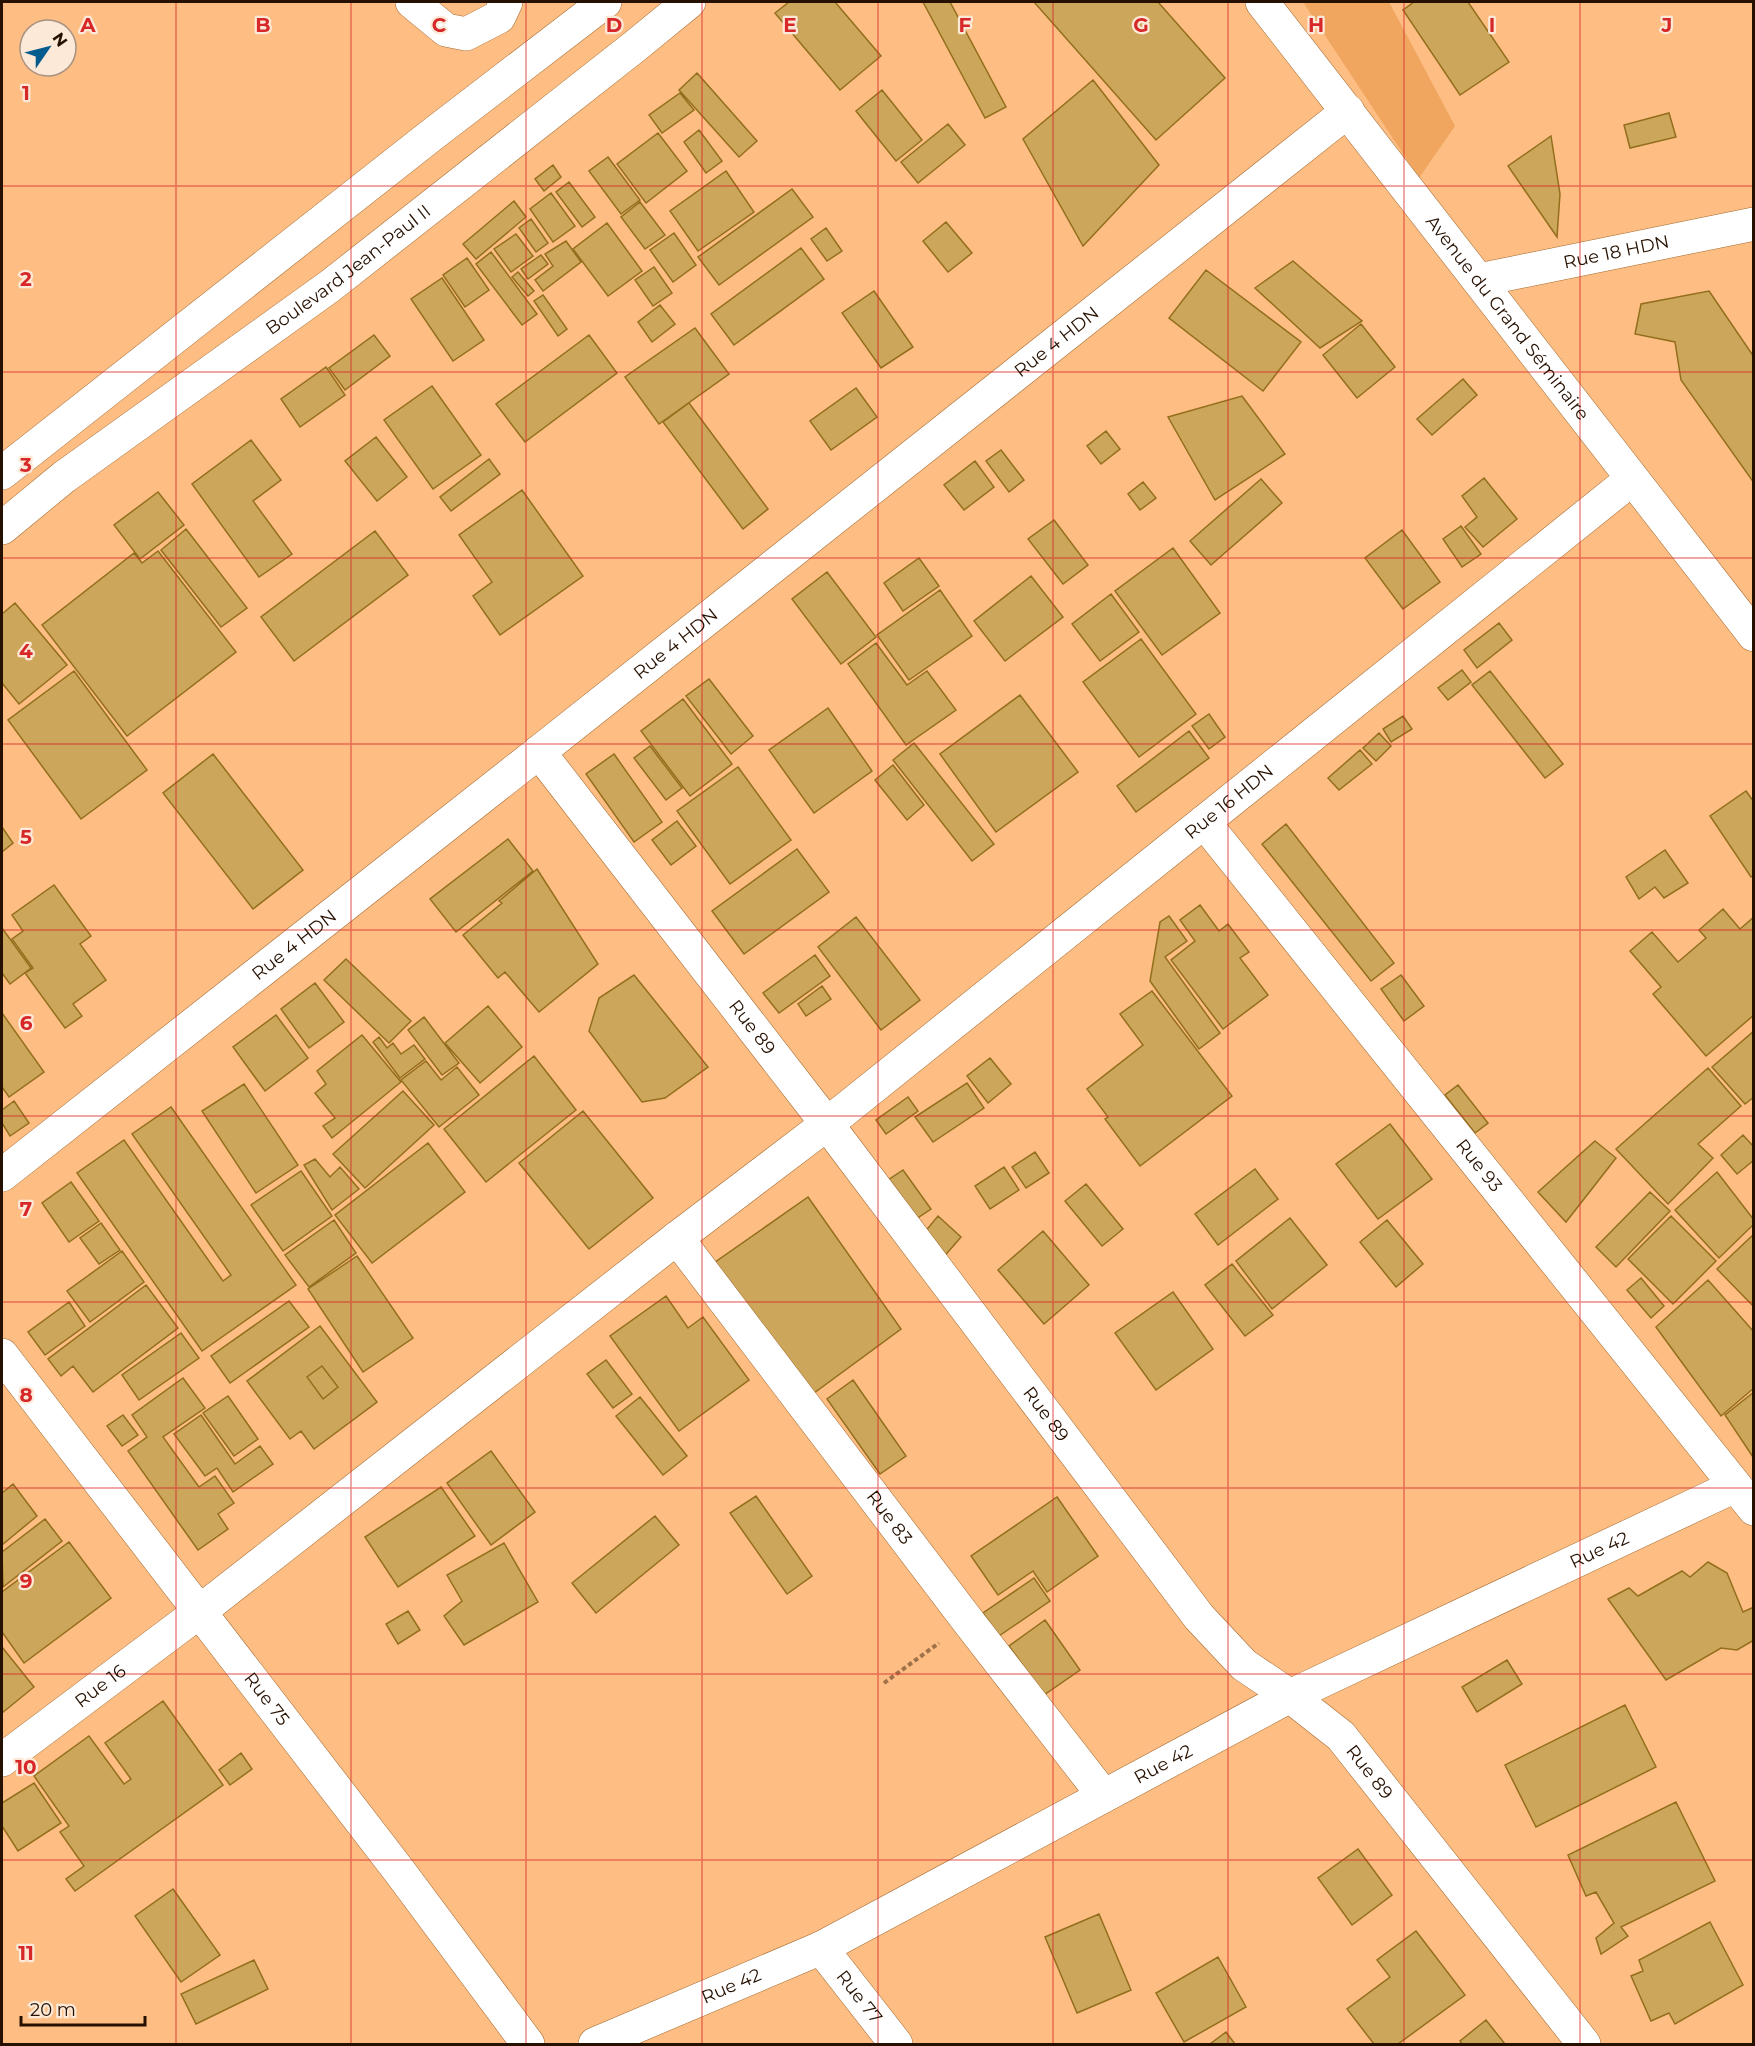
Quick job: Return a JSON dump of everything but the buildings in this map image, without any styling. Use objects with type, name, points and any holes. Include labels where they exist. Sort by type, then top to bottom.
[{"type":"street","points":[[412,2],[446,30],[466,34],[499,17],[506,2]]},
{"type":"street","points":[[2,473],[433,134],[605,2]]},
{"type":"street","name":"Boulevard Jean-Paul II","points":[[2,528],[64,477],[330,286],[689,2]]},
{"type":"street","name":"Avenue du Grand Séminaire","points":[[1263,2],[1754,635]]},
{"type":"street","name":"Rue 4 HDN","points":[[2,1174],[1348,111]]},
{"type":"street","name":"Rue 18 HDN","points":[[1479,280],[1754,224]]},
{"type":"street","name":"Rue 16 HDN","points":[[678,1238],[827,1124],[1632,479]]},
{"type":"street","name":"Rue 89","points":[[539,752],[827,1124],[1199,1617],[1244,1665],[1290,1696],[1341,1736],[1584,2044]]},
{"type":"street","name":"Rue 93","points":[[1204,822],[1744,1498]]},
{"type":"street","name":"Rue 16","points":[[2,1760],[199,1612],[678,1238]]},
{"type":"street","name":"Rue 83","points":[[678,1238],[1103,1795]]},
{"type":"street","name":"Rue 75","points":[[2,1355],[400,1872],[528,2044]]},
{"type":"street","name":"Rue 42","points":[[595,2044],[821,1948],[1290,1696],[1744,1498]]},
{"type":"street","name":"Rue 77","points":[[821,1948],[896,2044]]},
{"type":"path","points":[[884,1683],[968,1621]]},
{"type":"shaded area","points":[[1303,2],[1389,2],[1455,126],[1419,178]]}]
